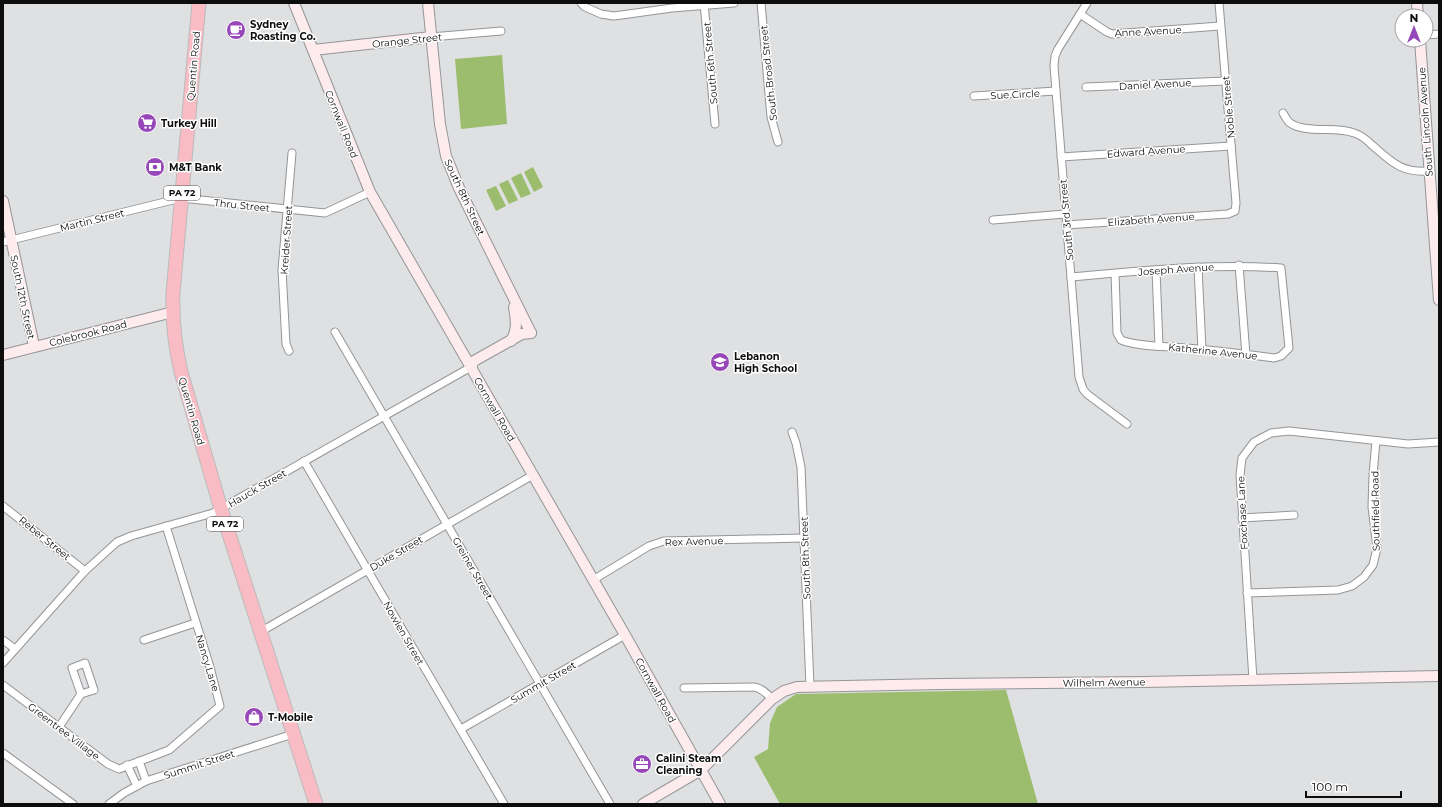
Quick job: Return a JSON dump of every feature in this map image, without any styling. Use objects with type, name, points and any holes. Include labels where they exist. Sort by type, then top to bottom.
[{"type":"highway","name":"Quentin Road","points":[[199,3],[173,293],[176,351],[221,509],[316,804]]},
{"type":"main road","name":"Cornwall Road","points":[[294,3],[370,192],[625,635],[720,804]]},
{"type":"main road","name":"South 8th Street","points":[[428,3],[440,124],[446,156],[459,188],[531,333]]},
{"type":"main road","name":"Orange Street","points":[[313,50],[431,38]]},
{"type":"main road","name":"South Lincoln Avenue","points":[[1421,48],[1429,171],[1437,254],[1439,300]]},
{"type":"main road","name":"South 12th Street","points":[[3,201],[7,241],[34,346]]},
{"type":"main road","points":[[511,341],[517,326],[513,297]]},
{"type":"main road","name":"Colebrook Road","points":[[3,355],[173,312]]},
{"type":"main road","name":"Hauck Street","points":[[470,367],[477,366],[525,340],[531,333]]},
{"type":"main road","name":"Hauck Street","points":[[470,367],[474,361],[522,334],[531,333]]},
{"type":"main road","name":"Wilhelm Avenue","points":[[643,804],[701,770],[772,699],[790,689],[810,686],[1439,676]]},
{"type":"street","points":[[581,3],[585,7],[601,14],[614,16],[704,4],[734,3]]},
{"type":"street","name":"South Broad Street","points":[[761,3],[771,117],[778,142]]},
{"type":"street","name":"South 3rd Street","points":[[1087,3],[1058,49],[1055,56],[1054,66],[1079,377],[1080,383],[1093,400],[1127,424]]},
{"type":"street","name":"Noble Street","points":[[1218,3],[1236,203],[1234,211]]},
{"type":"street","name":"South 6th Street","points":[[704,4],[715,124]]},
{"type":"street","name":"Anne Avenue","points":[[1080,14],[1112,34],[1220,26]]},
{"type":"street","name":"Orange Street","points":[[431,38],[501,31]]},
{"type":"street","name":"Daniel Avenue","points":[[1086,88],[1225,81]]},
{"type":"street","name":"Sue Circle","points":[[974,96],[1056,91]]},
{"type":"street","points":[[1283,113],[1294,125],[1317,130],[1342,130],[1356,133],[1367,140],[1399,167],[1410,171],[1429,171]]},
{"type":"street","name":"Edward Avenue","points":[[1061,158],[1231,146]]},
{"type":"street","name":"Kreider Street","points":[[289,351],[286,344],[282,270],[292,153]]},
{"type":"street","name":"Thru Street","points":[[181,198],[325,213],[370,192]]},
{"type":"street","name":"Martin Street","points":[[7,241],[181,198]]},
{"type":"street","name":"Elizabeth Avenue","points":[[1066,225],[1228,214],[1234,211]]},
{"type":"street","points":[[993,220],[1065,214]]},
{"type":"street","points":[[1239,265],[1246,355]]},
{"type":"street","name":"Joseph Avenue","points":[[1070,277],[1239,265],[1281,268]]},
{"type":"street","points":[[1198,267],[1202,350]]},
{"type":"street","name":"Katherine Avenue","points":[[1115,273],[1117,333],[1121,340],[1159,346],[1274,358],[1281,356],[1288,348],[1281,268]]},
{"type":"street","points":[[1156,270],[1159,346]]},
{"type":"street","name":"Greiner Street","points":[[336,332],[610,804]]},
{"type":"street","name":"Hauck Street","points":[[3,663],[85,571],[123,538],[213,513],[470,367]]},
{"type":"street","name":"South 8th Street","points":[[792,432],[796,443],[801,468],[810,686]]},
{"type":"street","name":"Foxchase Lane","points":[[1253,680],[1240,475],[1242,458],[1254,442],[1271,433],[1289,432],[1408,444],[1439,442]]},
{"type":"street","name":"Southfield Road","points":[[1247,593],[1338,590],[1352,586],[1364,577],[1373,565],[1377,548],[1372,507],[1376,441]]},
{"type":"street","name":"Nowlen Street","points":[[304,461],[504,804]]},
{"type":"street","name":"Duke Street","points":[[260,632],[533,475]]},
{"type":"street","name":"Reber Street","points":[[3,506],[85,571]]},
{"type":"street","points":[[1242,518],[1294,515]]},
{"type":"street","name":"Nancy Lane","points":[[139,761],[169,750],[220,706],[210,667],[195,623],[166,526]]},
{"type":"street","name":"Rex Avenue","points":[[593,580],[649,546],[664,542],[804,538]]},
{"type":"street","points":[[144,640],[195,623]]},
{"type":"street","name":"Summit Street","points":[[461,730],[625,635]]},
{"type":"street","points":[[3,640],[15,649]]},
{"type":"street","name":"Greentree Village","points":[[3,685],[108,764],[119,769],[139,761]]},
{"type":"street","points":[[684,688],[759,687],[772,699]]},
{"type":"street","points":[[59,727],[82,694]]},
{"type":"street","name":"Summit Street","points":[[109,804],[124,793],[146,782],[293,734]]},
{"type":"street","points":[[3,753],[73,804]]},
{"type":"street","points":[[139,761],[146,782]]},
{"type":"street","points":[[127,765],[137,786]]},
{"type":"green space","points":[[502,55],[507,124],[461,129],[455,59]]},
{"type":"green space","points":[[533,167],[543,187],[534,192],[524,172]]},
{"type":"green space","points":[[521,173],[531,194],[521,198],[511,178]]},
{"type":"green space","points":[[508,180],[518,200],[509,204],[499,184]]},
{"type":"green space","points":[[496,186],[506,206],[496,211],[486,190]]},
{"type":"green space","points":[[1006,690],[1038,804],[780,804],[754,757],[768,749],[770,723],[777,707],[796,694]]},
{"type":"place","name":"Sydney Roasting Co.","points":[[236,30]]},
{"type":"place","name":"Turkey Hill","points":[[147,123]]},
{"type":"place","name":"M&T Bank","points":[[155,167]]},
{"type":"place","name":"Lebanon High School","points":[[720,362]]},
{"type":"place","name":"T-Mobile","points":[[254,717]]},
{"type":"place","name":"Calini Steam Cleaning","points":[[642,764]]}]
